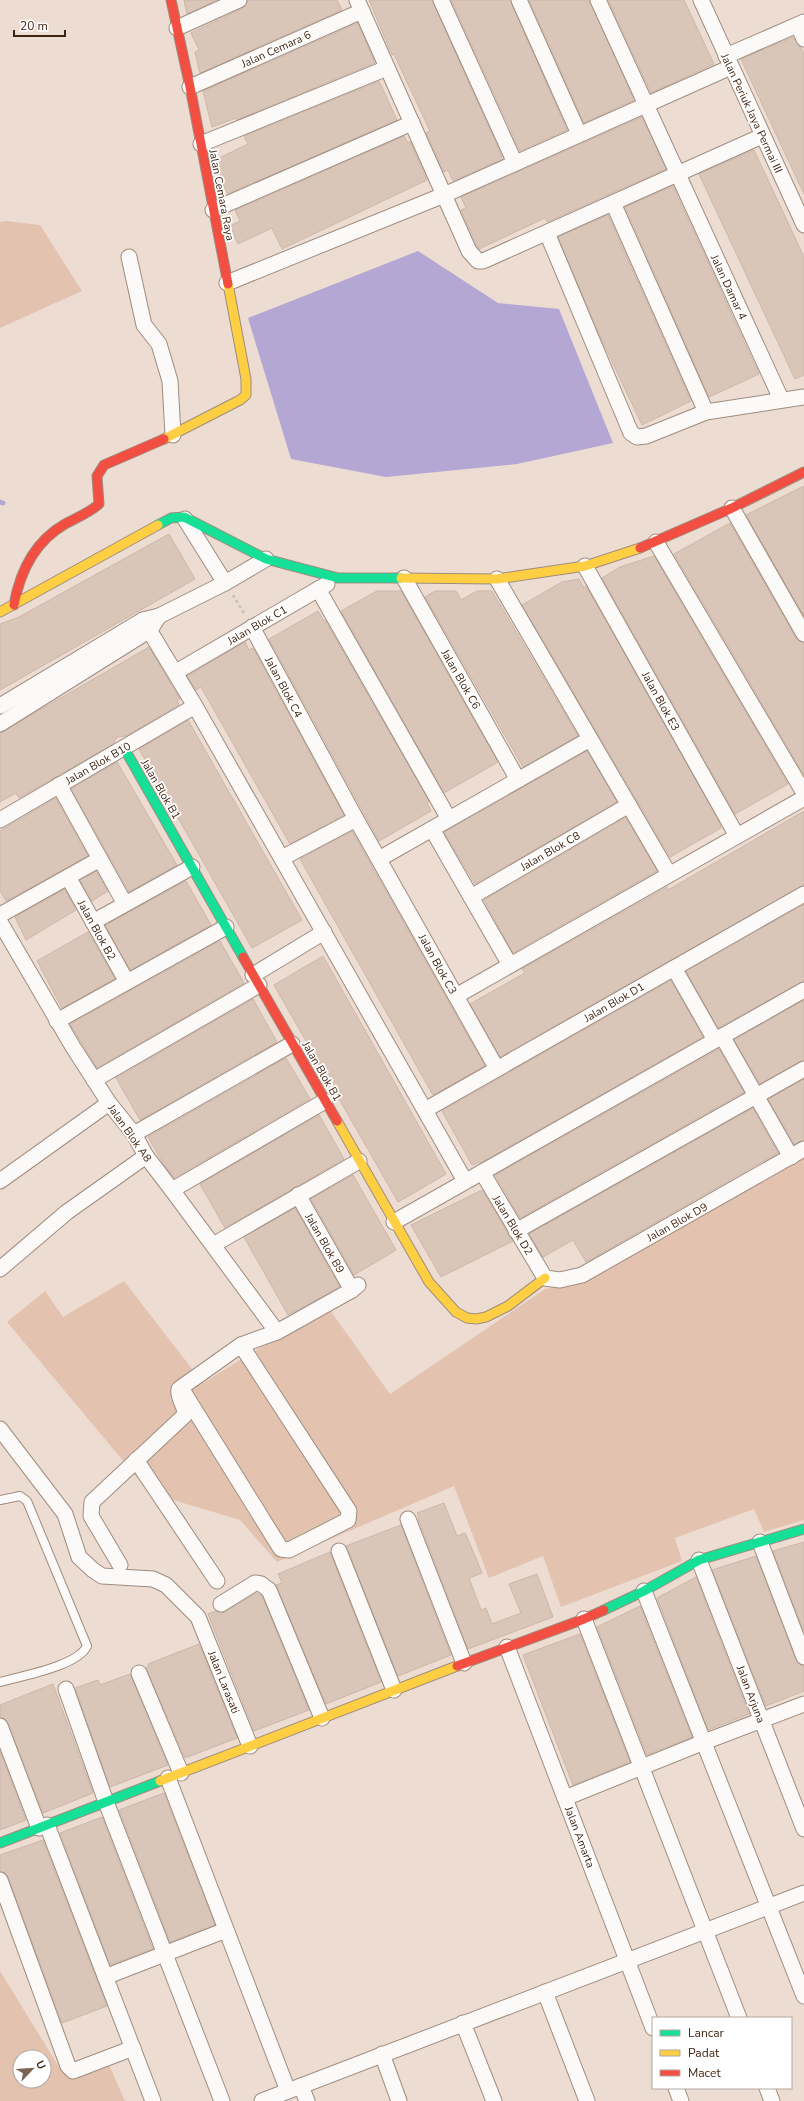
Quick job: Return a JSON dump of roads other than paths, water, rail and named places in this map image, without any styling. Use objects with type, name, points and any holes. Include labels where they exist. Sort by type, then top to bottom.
[{"type":"street","name":"Jalan Cemara Raya","points":[[171,0],[190,87],[246,379],[246,394],[234,403],[172,435]]},
{"type":"street","points":[[177,28],[239,0]]},
{"type":"street","points":[[441,0],[515,163]]},
{"type":"street","points":[[519,0],[580,134]]},
{"type":"street","name":"Jalan Damar 4","points":[[598,0],[781,399]]},
{"type":"street","name":"Jalan Periuk Jaya Permai III","points":[[701,0],[804,225]]},
{"type":"street","points":[[359,6],[469,251],[478,261],[483,261],[547,233],[762,136]]},
{"type":"street","name":"Jalan Cemara 6","points":[[190,87],[359,6]]},
{"type":"street","points":[[227,283],[444,195],[646,105],[801,23],[804,39]]},
{"type":"street","points":[[201,144],[387,68]]},
{"type":"street","points":[[213,210],[412,123]]},
{"type":"street","points":[[613,203],[706,412]]},
{"type":"street","points":[[547,233],[632,433],[637,437],[646,436],[706,412],[781,399],[804,397]]},
{"type":"street","points":[[14,605],[25,563],[39,544],[60,528],[94,509],[99,504],[98,476],[104,465],[172,435],[170,381],[160,344],[144,325],[129,257]]},
{"type":"street","points":[[0,612],[166,519],[184,517],[266,559],[338,578],[497,579],[585,566],[656,542],[800,477]]},
{"type":"street","points":[[732,508],[804,634]]},
{"type":"street","points":[[184,517],[225,583]]},
{"type":"street","points":[[656,542],[804,793]]},
{"type":"street","points":[[0,724],[159,616],[225,583],[266,559]]},
{"type":"street","name":"Jalan Blok E3","points":[[585,566],[738,836]]},
{"type":"street","name":"Jalan Blok C1","points":[[176,672],[338,578]]},
{"type":"street","name":"Jalan Blok C6","points":[[404,578],[518,780]]},
{"type":"street","points":[[497,579],[669,874]]},
{"type":"street","points":[[318,589],[449,819]]},
{"type":"street","points":[[147,625],[176,672],[465,1181]]},
{"type":"street","points":[[0,706],[147,625]]},
{"type":"street","name":"Jalan Blok C4","points":[[252,627],[379,859]]},
{"type":"street","name":"Jalan Blok B10","points":[[2,814],[59,785],[195,706]]},
{"type":"street","points":[[379,859],[590,739]]},
{"type":"street","name":"Jalan Blok B1","points":[[124,748],[429,1282],[453,1309],[468,1318],[483,1318],[522,1297],[545,1278]]},
{"type":"street","points":[[59,785],[125,904]]},
{"type":"street","points":[[456,996],[804,798]]},
{"type":"street","name":"Jalan Blok C8","points":[[471,897],[629,805]]},
{"type":"street","points":[[282,858],[356,818]]},
{"type":"street","points":[[432,829],[510,965]]},
{"type":"street","points":[[0,915],[100,859]]},
{"type":"street","name":"Jalan Blok C3","points":[[379,859],[497,1069]]},
{"type":"street","points":[[93,922],[192,867]]},
{"type":"street","name":"Jalan Blok B2","points":[[68,877],[127,982]]},
{"type":"street","name":"Jalan Blok D1","points":[[425,1110],[804,894]]},
{"type":"street","name":"Jalan Blok A8","points":[[0,922],[57,1021],[109,1103],[134,1134],[146,1156],[277,1332]]},
{"type":"street","points":[[57,1021],[226,927]]},
{"type":"street","points":[[94,1080],[256,980],[324,932]]},
{"type":"street","points":[[674,968],[756,1096],[798,1153]]},
{"type":"street","points":[[394,1222],[804,990]]},
{"type":"street","points":[[134,1134],[292,1044]]},
{"type":"street","points":[[516,1231],[804,1069]]},
{"type":"street","points":[[172,1190],[325,1101]]},
{"type":"street","points":[[0,1181],[109,1103]]},
{"type":"street","name":"Jalan Blok D9","points":[[545,1278],[560,1280],[582,1275],[798,1153]]},
{"type":"street","points":[[0,1269],[67,1212],[146,1156]]},
{"type":"street","points":[[213,1245],[359,1161]]},
{"type":"street","name":"Jalan Blok D2","points":[[482,1172],[545,1278]]},
{"type":"street","name":"Jalan Blok B9","points":[[277,1332],[355,1287],[298,1195]]},
{"type":"street","points":[[120,1565],[91,1516],[90,1509],[92,1502],[185,1415],[185,1410],[178,1395],[181,1388],[241,1346],[277,1332]]},
{"type":"street","points":[[181,1388],[281,1549],[289,1550],[348,1520],[349,1511],[241,1346]]},
{"type":"street","name":"Jalan Larasati","points":[[0,1429],[65,1514],[79,1557],[92,1570],[102,1576],[153,1579],[166,1585],[198,1617],[250,1746]]},
{"type":"street","points":[[136,1460],[217,1581]]},
{"type":"street","points":[[408,1519],[464,1663]]},
{"type":"street","points":[[0,1843],[464,1663],[584,1619],[644,1591],[699,1560],[804,1529]]},
{"type":"street","points":[[760,1542],[804,1656]]},
{"type":"street","points":[[339,1551],[394,1690]]},
{"type":"street","name":"Jalan Arjuna","points":[[699,1560],[804,1828]]},
{"type":"street","points":[[221,1604],[255,1583],[261,1584],[269,1590],[322,1718]]},
{"type":"street","points":[[644,1591],[770,1906],[804,1996]]},
{"type":"street","points":[[584,1619],[739,2017]]},
{"type":"street","name":"Jalan Amarta","points":[[507,1647],[652,2025]]},
{"type":"street","points":[[139,1673],[226,1930],[295,2088],[307,2101]]},
{"type":"street","points":[[66,1689],[106,1802],[222,2101]]},
{"type":"street","points":[[565,1798],[704,1742],[804,1704]]},
{"type":"street","points":[[0,1726],[105,1977],[153,2101]]},
{"type":"street","points":[[0,1880],[68,2066],[74,2071],[133,2048]]},
{"type":"street","points":[[262,2101],[804,1893]]},
{"type":"street","points":[[105,1977],[226,1930]]},
{"type":"street","points":[[545,1992],[587,2101]]},
{"type":"street","points":[[463,2023],[494,2101]]},
{"type":"street","points":[[382,2054],[399,2101]]},
{"type":"street","points":[[676,2089],[681,2101]]},
{"type":"street","points":[[767,2089],[772,2101]]},
{"type":"lane","points":[[0,1500],[20,1496],[27,1501],[87,1646],[79,1657],[67,1662],[0,1682]]}]
